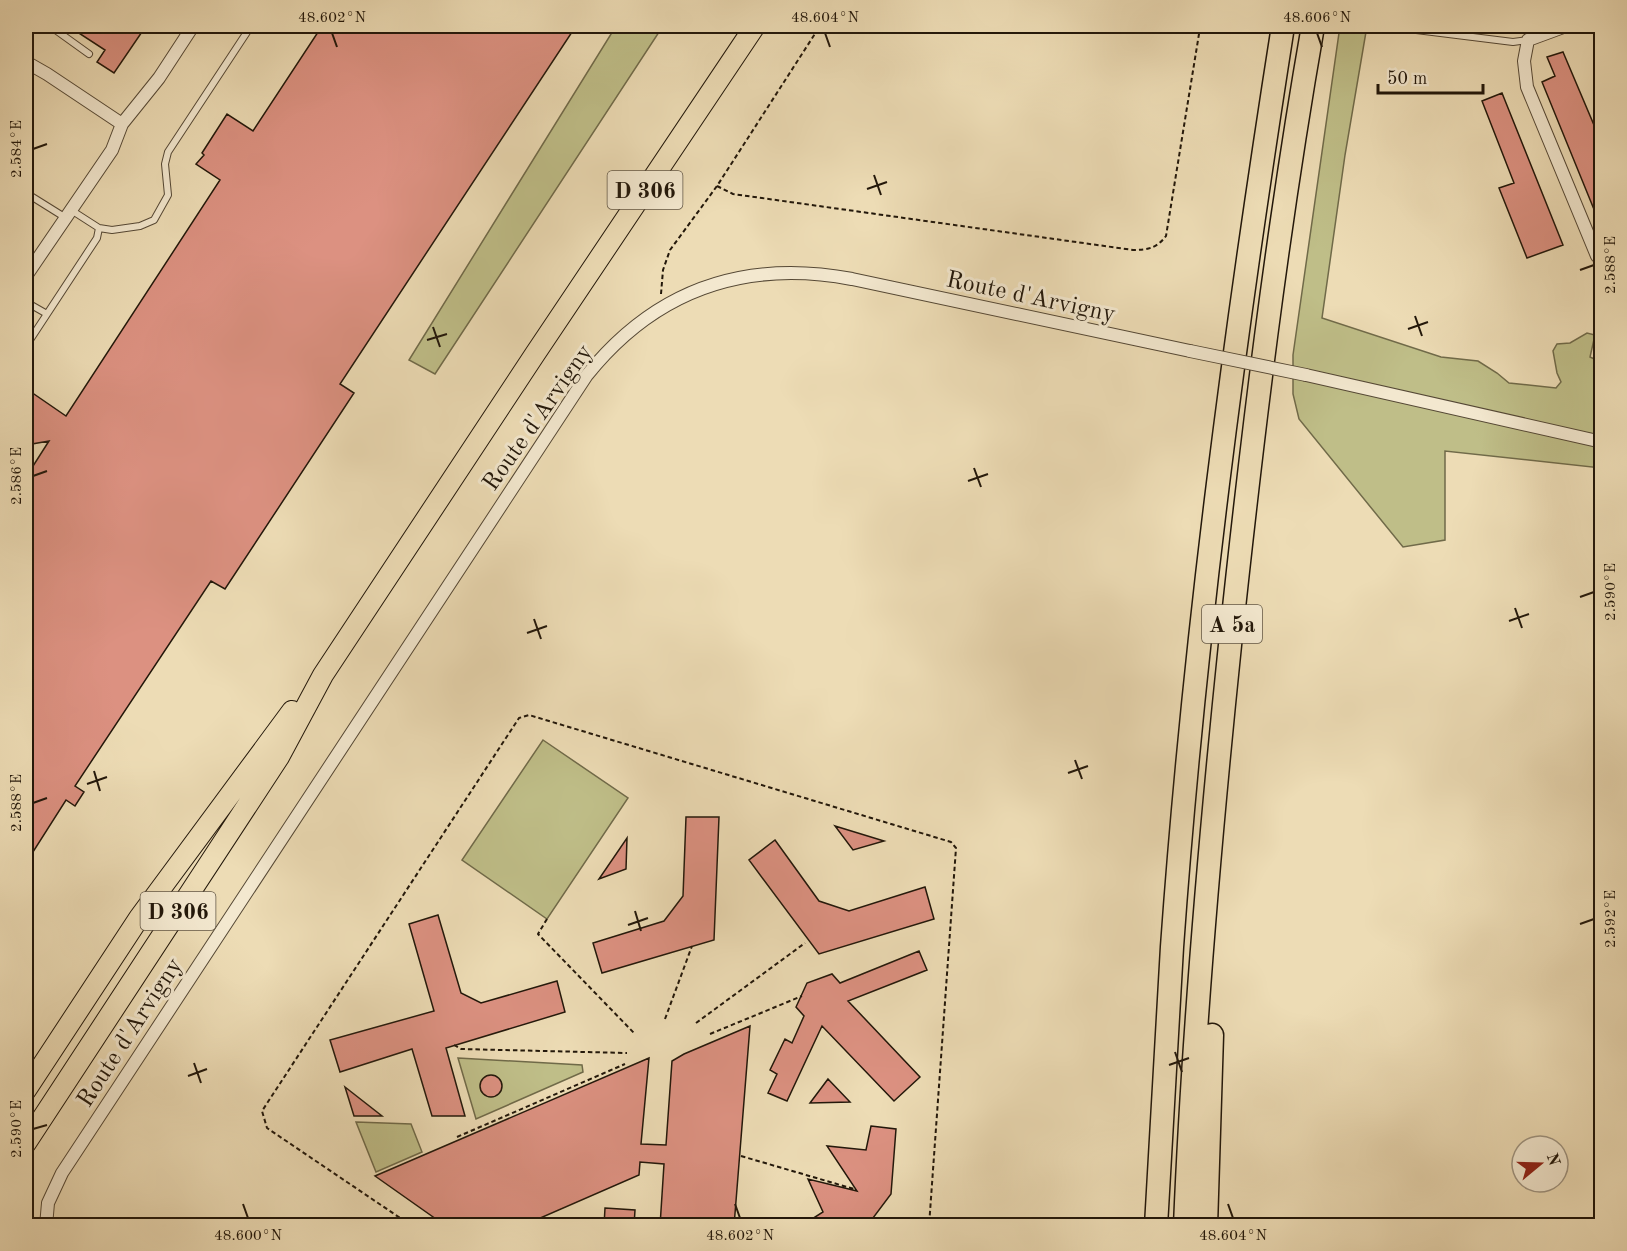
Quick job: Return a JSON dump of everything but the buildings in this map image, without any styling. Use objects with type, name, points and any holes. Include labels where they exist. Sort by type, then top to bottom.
[{"type":"highway","name":"A 5a","points":[[1156,1226],[1173,934],[1212,539],[1244,294],[1283,26]]},
{"type":"highway","name":"A 5a","points":[[1185,1226],[1212,817],[1244,515],[1272,294],[1313,26]]},
{"type":"highway","points":[[1203,940],[1212,1019],[1206,1226]]},
{"type":"main road","name":"D 306","points":[[26,1143],[279,757],[323,675],[528,363],[755,26]]},
{"type":"main road","name":"D 306","points":[[26,1090],[139,918],[292,711],[323,675]]},
{"type":"street","points":[[26,276],[112,150],[122,124],[159,78],[193,26]]},
{"type":"street","points":[[1566,26],[1528,40],[1524,61],[1527,87],[1597,256]]},
{"type":"street","points":[[26,62],[122,124]]},
{"type":"street","name":"Route d'Arvigny","points":[[46,1226],[48,1203],[62,1173],[587,375],[621,338],[661,309],[702,288],[728,279],[779,273],[814,273],[852,279],[1306,375],[1602,442]]},
{"type":"lane","points":[[50,26],[89,54]]},
{"type":"lane","points":[[26,193],[99,228],[112,230],[140,226],[154,219],[168,195],[165,165],[168,152],[251,26]]},
{"type":"lane","points":[[1384,26],[1415,28],[1513,42],[1528,40]]},
{"type":"lane","points":[[26,346],[97,238],[99,228]]},
{"type":"lane","points":[[26,302],[47,314]]},
{"type":"path","points":[[661,309],[663,270],[670,250],[717,186],[820,26]]},
{"type":"path","points":[[717,186],[734,194],[1133,250],[1148,250],[1160,244],[1166,236],[1199,34],[1197,26]]},
{"type":"path","points":[[412,1226],[267,1128],[262,1112],[519,718],[529,715],[951,842],[956,848],[929,1226]]},
{"type":"path","points":[[547,920],[538,934],[634,1033]]},
{"type":"path","points":[[696,1023],[805,944]]},
{"type":"path","points":[[665,1019],[692,946]]},
{"type":"path","points":[[710,1034],[802,996]]},
{"type":"path","points":[[454,1046],[627,1053]]},
{"type":"path","points":[[457,1137],[625,1064]]},
{"type":"path","points":[[741,1156],[854,1189]]},
{"type":"shaded area","points":[[616,26],[663,26],[435,374],[409,360]]},
{"type":"shaded area","points":[[1340,26],[1367,26],[1345,155],[1322,318],[1441,357],[1478,361],[1509,383],[1556,388],[1561,382],[1553,351],[1557,344],[1570,343],[1587,333],[1595,335],[1590,357],[1601,362],[1601,393],[1598,408],[1601,409],[1601,468],[1445,451],[1445,540],[1403,547],[1299,419],[1293,394],[1293,355]]},
{"type":"shaded area","points":[[543,740],[628,798],[547,919],[462,860]]},
{"type":"shaded area","points":[[458,1058],[582,1065],[583,1072],[476,1119]]},
{"type":"shaded area","points":[[356,1122],[411,1124],[422,1152],[376,1172]]}]
